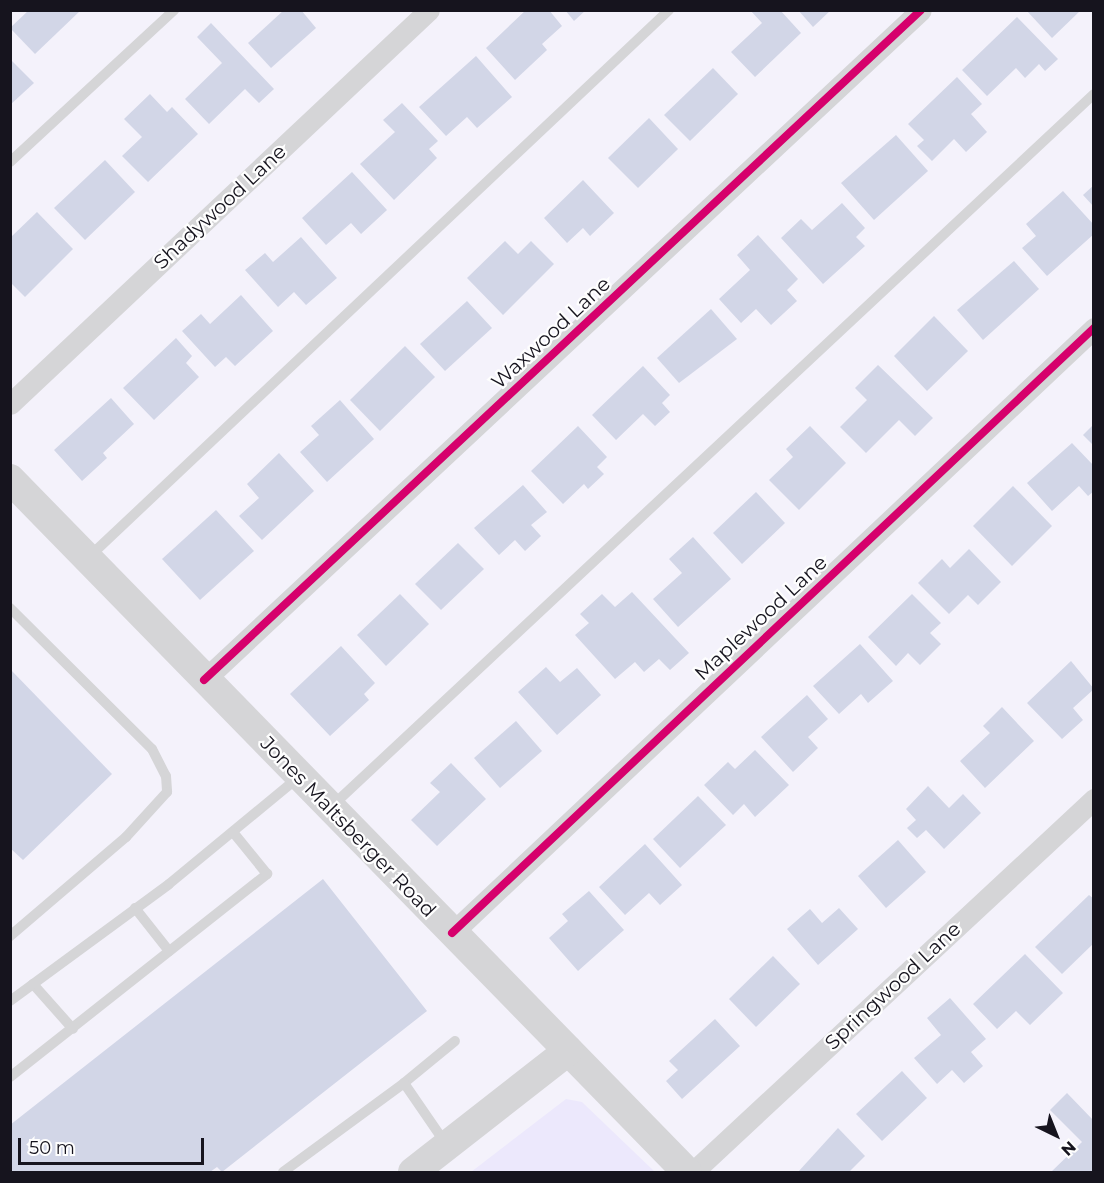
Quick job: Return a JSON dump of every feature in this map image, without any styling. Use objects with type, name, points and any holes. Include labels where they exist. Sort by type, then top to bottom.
[{"type":"main road","name":"Jones Maltsberger Road","points":[[10,479],[687,1173]]},
{"type":"main road","points":[[413,1173],[568,1051]]},
{"type":"street","name":"Shadywood Lane","points":[[10,404],[429,10]]},
{"type":"street","name":"Waxwood Lane","points":[[204,680],[921,10]]},
{"type":"street","name":"Maplewood Lane","points":[[452,933],[1094,328]]},
{"type":"street","name":"Springwood Lane","points":[[693,1173],[1094,799]]},
{"type":"lane","points":[[10,162],[174,10]]},
{"type":"lane","points":[[87,558],[669,10]]},
{"type":"lane","points":[[330,808],[1094,94]]},
{"type":"lane","points":[[10,608],[152,749],[166,776],[167,792],[126,837],[10,936]]},
{"type":"lane","points":[[10,1001],[135,909],[299,777]]},
{"type":"lane","points":[[10,1077],[267,874],[233,832]]},
{"type":"lane","points":[[135,909],[169,951]]},
{"type":"lane","points":[[33,984],[73,1029]]},
{"type":"lane","points":[[283,1173],[404,1083],[455,1041]]},
{"type":"lane","points":[[404,1083],[447,1146]]},
{"type":"shaded area","points":[[566,1099],[582,1102],[655,1172],[471,1172]]},
{"type":"building","points":[[29,10],[81,10],[35,54],[10,28]]},
{"type":"building","points":[[284,10],[301,10],[316,28],[271,68],[248,43]]},
{"type":"building","points":[[526,10],[549,10],[562,26],[542,44],[547,50],[515,80],[486,48]]},
{"type":"building","points":[[565,10],[586,10],[574,21]]},
{"type":"building","points":[[750,10],[780,10],[801,33],[755,77],[731,52],[762,23]]},
{"type":"building","points":[[798,10],[831,10],[813,27]]},
{"type":"building","points":[[1026,10],[1081,10],[1052,38]]},
{"type":"building","points":[[1017,17],[1058,59],[1045,71],[1039,64],[1025,78],[1016,68],[987,96],[962,70]]},
{"type":"building","points":[[211,23],[274,89],[259,103],[245,89],[209,124],[185,99],[222,63],[197,37]]},
{"type":"building","points":[[476,56],[512,97],[477,128],[467,117],[446,136],[419,107]]},
{"type":"building","points":[[10,59],[34,83],[10,105]]},
{"type":"building","points":[[713,68],[738,94],[690,141],[664,115]]},
{"type":"building","points":[[957,77],[982,104],[971,114],[987,132],[966,152],[954,139],[932,161],[917,146],[924,140],[908,124]]},
{"type":"building","points":[[150,94],[167,112],[172,107],[198,134],[148,182],[122,156],[142,137],[124,119]]},
{"type":"building","points":[[402,103],[438,141],[429,149],[437,158],[394,200],[360,164],[395,132],[383,120]]},
{"type":"building","points":[[649,118],[678,149],[638,188],[608,158]]},
{"type":"building","points":[[896,135],[928,171],[874,220],[841,183]]},
{"type":"building","points":[[105,160],[135,192],[85,240],[54,208]]},
{"type":"building","points":[[352,172],[387,210],[361,234],[351,223],[326,245],[302,218]]},
{"type":"building","points":[[583,180],[614,213],[590,236],[583,228],[567,243],[544,218]]},
{"type":"building","points":[[1094,185],[1094,207],[1083,195]]},
{"type":"building","points":[[1063,191],[1094,225],[1094,234],[1047,276],[1022,248],[1036,236],[1026,224]]},
{"type":"building","points":[[842,203],[865,228],[856,237],[865,246],[823,284],[781,238],[801,219],[812,230]]},
{"type":"building","points":[[37,212],[73,249],[25,297],[10,282],[10,238]]},
{"type":"building","points":[[758,235],[798,279],[787,290],[797,301],[771,325],[756,309],[741,323],[719,299],[750,270],[737,255]]},
{"type":"building","points":[[301,237],[337,278],[306,305],[294,292],[278,307],[245,270],[265,253],[273,262]]},
{"type":"building","points":[[505,241],[518,254],[531,241],[554,264],[503,315],[467,278]]},
{"type":"building","points":[[1014,261],[1039,289],[983,340],[957,310]]},
{"type":"building","points":[[241,295],[273,331],[235,366],[226,357],[215,367],[182,331],[201,314],[210,324]]},
{"type":"building","points":[[467,301],[492,328],[445,371],[420,344]]},
{"type":"building","points":[[711,309],[737,339],[679,383],[657,358]]},
{"type":"building","points":[[934,316],[968,351],[927,391],[894,356]]},
{"type":"building","points":[[176,338],[192,356],[186,363],[199,377],[154,420],[123,388]]},
{"type":"building","points":[[405,346],[435,377],[380,431],[350,400]]},
{"type":"building","points":[[878,365],[933,418],[915,436],[899,420],[866,453],[840,427],[867,400],[855,388]]},
{"type":"building","points":[[643,366],[670,395],[662,403],[670,412],[655,426],[643,414],[616,440],[592,415]]},
{"type":"building","points":[[111,398],[134,424],[103,453],[107,458],[82,481],[54,450]]},
{"type":"building","points":[[340,400],[374,439],[327,482],[300,452],[319,435],[311,426]]},
{"type":"building","points":[[1094,424],[1094,446],[1083,435]]},
{"type":"building","points":[[578,426],[607,457],[597,467],[604,474],[588,489],[584,484],[563,504],[531,471]]},
{"type":"building","points":[[810,426],[846,463],[799,510],[769,480],[793,457],[786,449]]},
{"type":"building","points":[[1072,443],[1094,466],[1094,491],[1088,496],[1079,486],[1052,511],[1027,483]]},
{"type":"building","points":[[279,453],[314,491],[262,540],[239,516],[259,498],[247,484]]},
{"type":"building","points":[[523,485],[547,512],[531,525],[541,536],[525,551],[515,540],[499,555],[474,528]]},
{"type":"building","points":[[1013,486],[1052,526],[1012,566],[973,526]]},
{"type":"building","points":[[756,492],[785,523],[742,564],[713,533]]},
{"type":"building","points":[[216,510],[254,551],[200,600],[162,559]]},
{"type":"building","points":[[693,537],[731,579],[678,627],[653,599],[682,573],[669,559]]},
{"type":"building","points":[[458,543],[484,569],[441,610],[415,584]]},
{"type":"building","points":[[969,549],[1001,582],[978,605],[968,595],[949,614],[918,583],[942,559],[950,568]]},
{"type":"building","points":[[632,592],[689,653],[670,670],[659,659],[644,672],[635,662],[615,679],[575,635],[589,623],[580,614],[602,594],[615,607]]},
{"type":"building","points":[[400,594],[429,624],[386,666],[357,635]]},
{"type":"building","points":[[912,594],[941,623],[930,633],[941,644],[920,665],[908,653],[896,666],[868,637]]},
{"type":"building","points":[[860,644],[893,681],[868,703],[861,694],[839,714],[813,686]]},
{"type":"building","points":[[341,646],[375,683],[364,694],[369,700],[330,736],[290,694]]},
{"type":"building","points":[[1071,661],[1094,689],[1073,708],[1083,720],[1062,739],[1027,703]]},
{"type":"building","points":[[546,667],[560,682],[577,668],[601,695],[557,735],[518,692]]},
{"type":"building","points":[[10,669],[112,774],[23,860],[10,848]]},
{"type":"building","points":[[807,695],[828,719],[808,737],[818,748],[793,772],[761,737]]},
{"type":"building","points":[[1002,707],[1034,741],[985,788],[960,761],[990,733],[983,726]]},
{"type":"building","points":[[516,721],[542,751],[500,788],[474,758]]},
{"type":"building","points":[[755,750],[789,785],[755,817],[744,804],[733,815],[704,785],[728,762],[735,769]]},
{"type":"building","points":[[451,763],[486,799],[437,846],[411,820],[440,792],[430,783]]},
{"type":"building","points":[[928,786],[949,808],[963,794],[981,813],[944,849],[926,830],[917,838],[907,828],[916,820],[906,809]]},
{"type":"building","points":[[698,796],[726,825],[680,868],[653,839]]},
{"type":"building","points":[[898,840],[926,872],[886,908],[858,876]]},
{"type":"building","points":[[645,844],[682,885],[660,905],[649,893],[625,915],[599,887]]},
{"type":"building","points":[[323,879],[427,1011],[222,1172],[217,1167],[210,1172],[10,1172],[10,1125]]},
{"type":"building","points":[[589,891],[624,930],[578,971],[549,938],[568,921],[562,914]]},
{"type":"building","points":[[1089,895],[1094,899],[1094,943],[1062,974],[1035,947]]},
{"type":"building","points":[[839,908],[858,929],[818,965],[787,929],[810,909],[822,923]]},
{"type":"building","points":[[1025,954],[1063,993],[1030,1025],[1016,1011],[997,1029],[973,1004]]},
{"type":"building","points":[[773,956],[800,984],[756,1027],[729,999]]},
{"type":"building","points":[[950,998],[986,1039],[971,1052],[983,1066],[964,1083],[952,1070],[937,1084],[914,1058],[941,1035],[927,1018]]},
{"type":"building","points":[[715,1019],[740,1046],[682,1099],[666,1081],[678,1070],[669,1061]]},
{"type":"building","points":[[902,1071],[927,1098],[882,1141],[856,1114]]},
{"type":"building","points":[[1067,1093],[1094,1121],[1094,1172],[1051,1172],[1082,1142],[1050,1110]]},
{"type":"building","points":[[838,1128],[865,1156],[849,1172],[798,1172]]},
{"type":"cycle path","points":[[204,680],[921,10]]},
{"type":"cycle path","points":[[452,933],[1094,328]]}]
